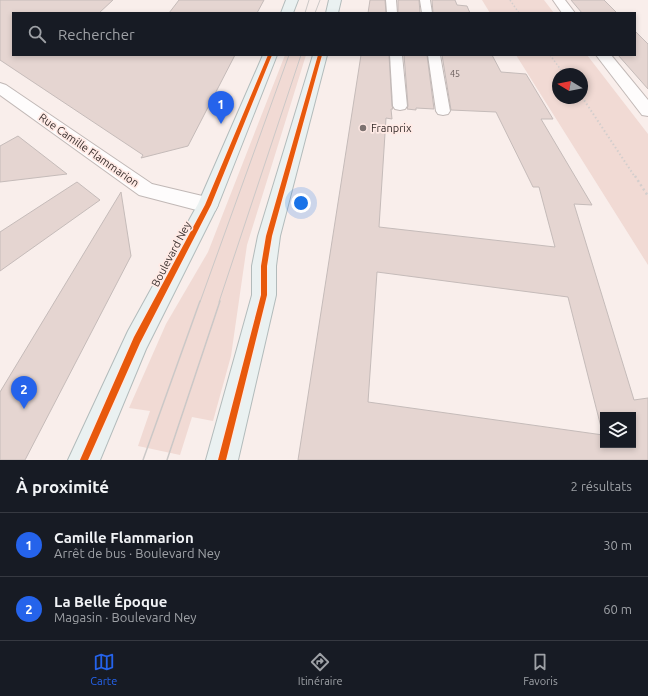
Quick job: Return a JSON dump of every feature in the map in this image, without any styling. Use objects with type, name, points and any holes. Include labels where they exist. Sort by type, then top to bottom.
[{"type":"main road","points":[[287,12],[292,0]]},
{"type":"main road","points":[[332,12],[335,0]]},
{"type":"main road","name":"Boulevard Ney","points":[[84,460],[137,340],[208,205],[270,56]]},
{"type":"main road","points":[[222,460],[264,295],[264,266],[269,236],[320,56]]},
{"type":"street","points":[[559,0],[568,12]]},
{"type":"street","points":[[604,56],[648,111]]},
{"type":"street","name":"Rue Camille Flammarion","points":[[0,88],[146,190],[208,205]]},
{"type":"lane","points":[[391,0],[392,12]]},
{"type":"lane","points":[[425,0],[427,12]]},
{"type":"lane","points":[[396,56],[400,106]]},
{"type":"lane","points":[[434,56],[443,111]]},
{"type":"path","points":[[510,0],[518,12]]},
{"type":"path","points":[[551,56],[560,68]]},
{"type":"path","points":[[587,104],[648,196]]},
{"type":"shaded area","points":[[482,0],[544,0],[553,12],[489,12]]},
{"type":"shaded area","points":[[285,56],[306,56],[247,245],[231,356],[213,421],[192,417],[180,455],[138,446],[150,411],[129,408],[166,324],[208,252]]},
{"type":"shaded area","points":[[517,56],[588,56],[648,134],[648,265]]},
{"type":"building","points":[[0,0],[113,0],[100,12],[12,12],[12,56],[234,56],[188,146],[141,158],[143,155],[0,60]]},
{"type":"building","points":[[179,0],[264,0],[258,12],[170,12]]},
{"type":"building","points":[[370,0],[385,0],[386,12],[368,12]]},
{"type":"building","points":[[398,0],[419,0],[420,12],[398,12]]},
{"type":"building","points":[[432,0],[455,0],[457,5],[467,6],[470,12],[433,12]]},
{"type":"building","points":[[571,0],[604,0],[616,12],[581,12]]},
{"type":"building","points":[[636,32],[648,44],[648,89],[619,56],[636,56]]},
{"type":"building","points":[[361,56],[389,56],[393,109],[391,109],[392,119],[386,118],[379,227],[555,247],[539,187],[533,187],[496,112],[451,110],[442,56],[493,56],[501,72],[526,74],[553,119],[541,119],[592,205],[574,204],[634,400],[648,398],[648,460],[298,460]],"holes":[[[377,272],[568,297],[600,423],[600,412],[636,412],[636,448],[600,448],[600,435],[368,402]]]},
{"type":"building","points":[[404,56],[427,56],[434,109],[407,109]]},
{"type":"building","points":[[18,136],[67,174],[0,182],[0,146]]},
{"type":"building","points":[[77,182],[100,200],[0,271],[0,232]]},
{"type":"building","points":[[121,192],[131,256],[25,460],[0,460],[0,392]]},
{"type":"tram line","points":[[305,12],[309,0]]},
{"type":"tram line","points":[[315,12],[320,0]]},
{"type":"tram line","points":[[200,302],[289,56]]},
{"type":"tram line","points":[[219,302],[301,56]]},
{"type":"tram line","points":[[143,460],[200,301]]},
{"type":"tram line","points":[[167,460],[220,301]]},
{"type":"cycle path","points":[[84,460],[137,340],[208,205],[270,56]]},
{"type":"cycle path","points":[[222,460],[264,295],[264,266],[269,236],[320,56]]},
{"type":"place","name":"Camille Flammarion","points":[[221,124]]},
{"type":"place","name":"Franprix","points":[[363,128]]},
{"type":"place","name":"La Belle Époque","points":[[24,409]]}]
